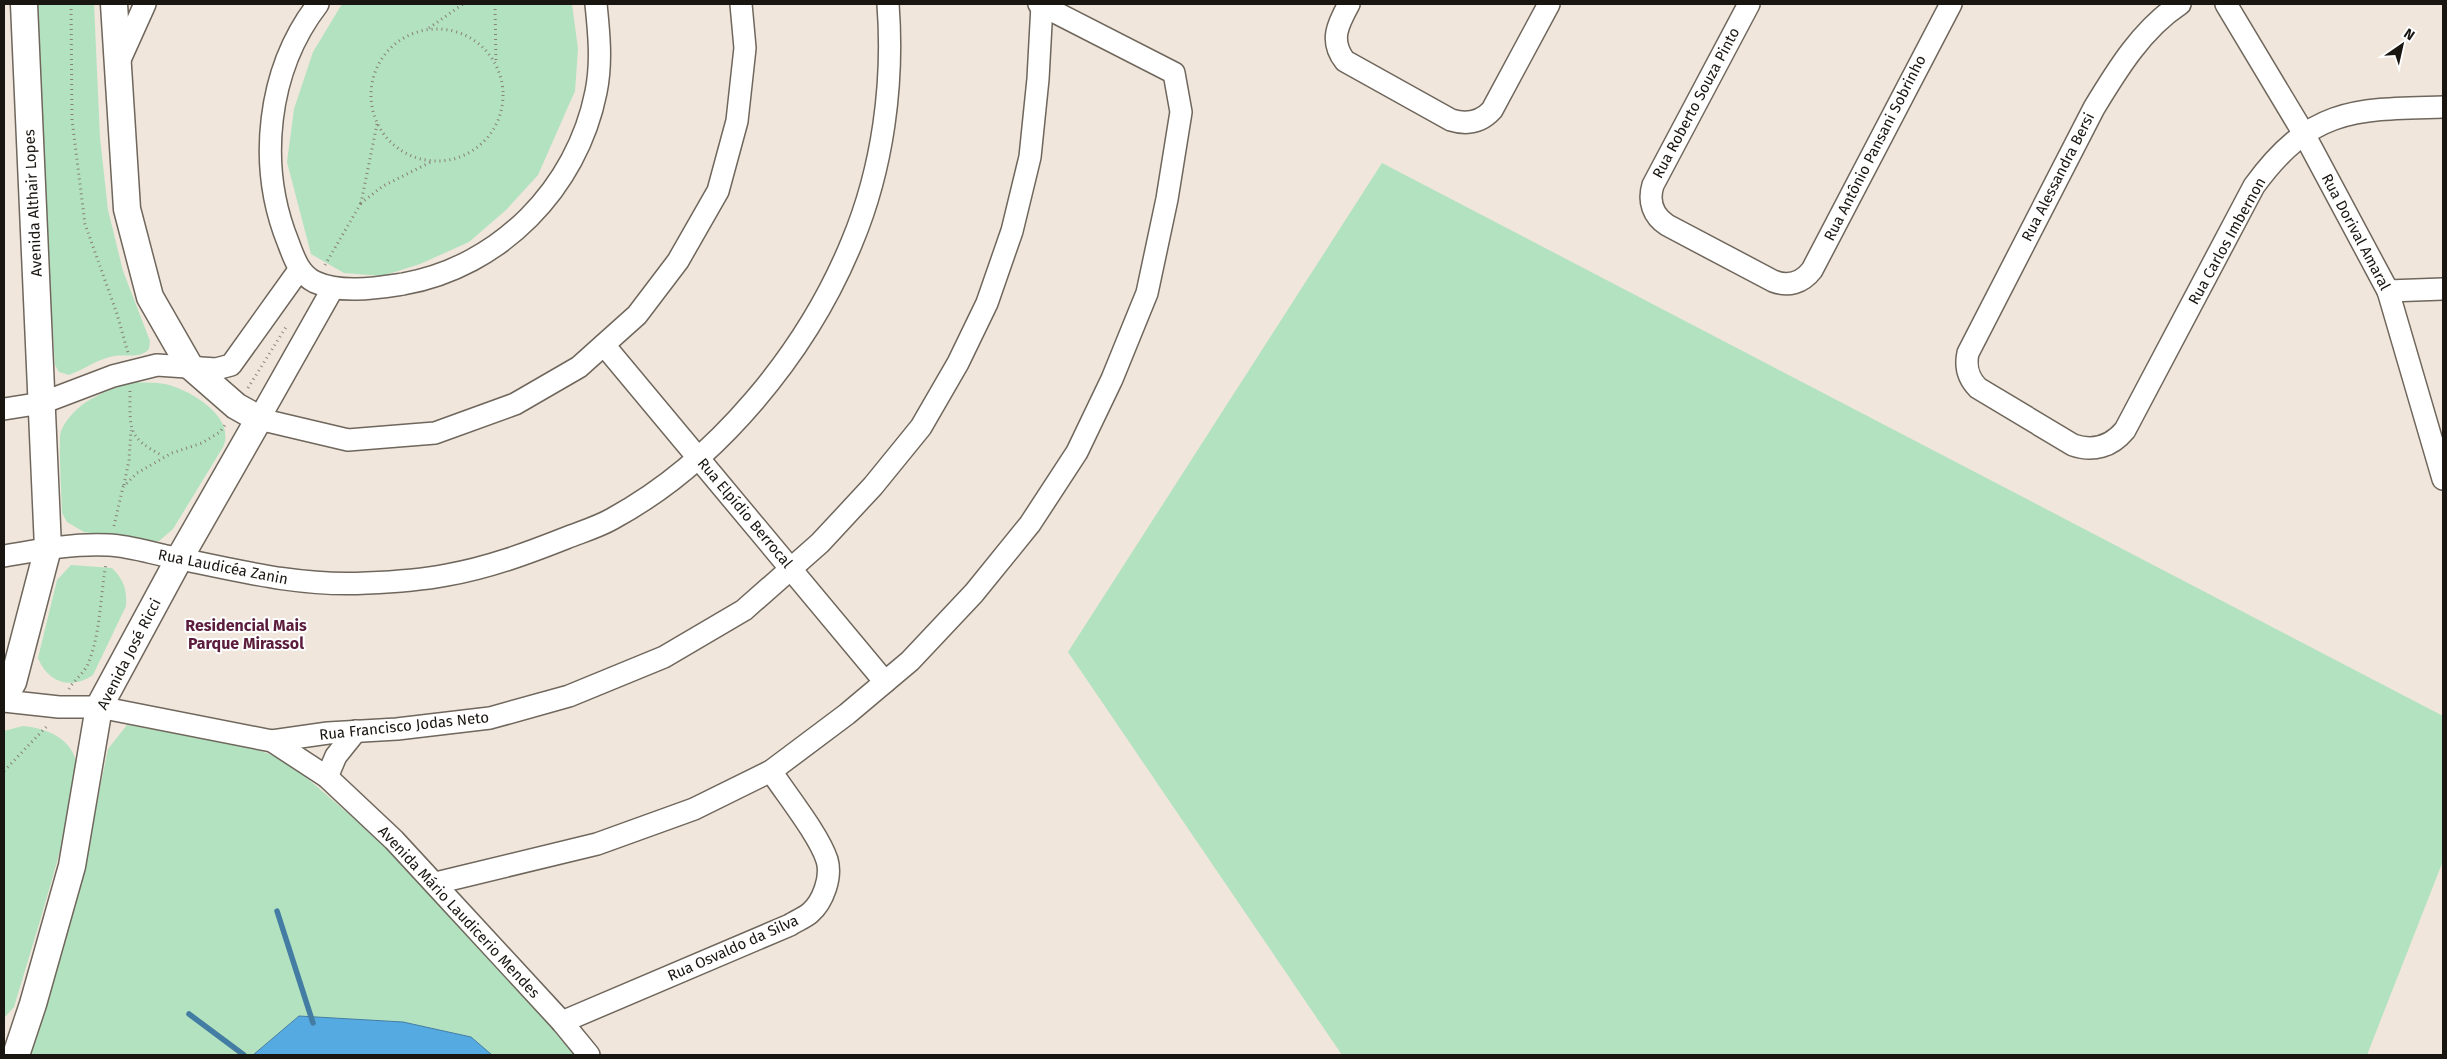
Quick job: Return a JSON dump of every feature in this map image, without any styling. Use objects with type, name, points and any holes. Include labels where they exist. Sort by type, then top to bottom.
[{"type":"street","name":"Avenida Althair Lopes","points":[[24,4],[42,402]]},
{"type":"street","points":[[114,4],[127,209],[150,297],[189,365],[236,406],[259,419],[348,440],[435,433],[515,404],[579,367],[637,315],[678,261],[718,191],[737,121],[744,48],[741,4]]},
{"type":"street","points":[[118,65],[145,4]]},
{"type":"street","points":[[316,280],[280,221],[272,177],[272,116],[285,64],[308,17],[318,4]]},
{"type":"street","points":[[316,280],[378,288],[423,280],[465,265],[504,241],[537,211],[564,175],[587,126],[596,92],[600,47],[596,4]]},
{"type":"street","name":"Rua Laudicéa Zanin","points":[[4,556],[48,548],[110,545],[279,579],[364,584],[447,575],[524,555],[611,520],[678,476],[741,415],[786,361],[822,302],[852,242],[873,179],[886,111],[891,43],[888,4]]},
{"type":"street","points":[[436,883],[597,844],[694,809],[771,771],[910,661],[974,594],[1030,524],[1077,452],[1112,379],[1147,293],[1168,199],[1181,112],[1174,73],[1041,4]]},
{"type":"street","name":"Rua Francisco Jodas Neto","points":[[4,699],[59,707],[99,707],[272,741],[490,718],[569,696],[664,657],[744,610],[834,529],[921,427],[958,363],[986,303],[1012,231],[1030,157],[1038,79],[1041,4]]},
{"type":"street","points":[[1349,4],[1337,26],[1337,47],[1350,64],[1451,120],[1462,123],[1473,122],[1489,114],[1496,105],[1549,4]]},
{"type":"street","name":"Rua Roberto Souza Pinto","points":[[1749,4],[1653,185],[1652,205],[1656,215],[1667,225],[1773,281],[1792,284]]},
{"type":"street","name":"Rua Antônio Pansani Sobrinho","points":[[1792,284],[1806,278],[1812,270],[1950,4]]},
{"type":"street","name":"Rua Alessandra Bersi","points":[[2098,448],[2085,448],[2073,445],[1983,392],[1971,380],[1967,369],[1967,358],[1970,348],[2116,70],[2144,36],[2180,4]]},
{"type":"street","name":"Rua Dorival Amaral","points":[[2226,4],[2304,134],[2388,291],[2442,471]]},
{"type":"street","name":"Rua Carlos Imbernon","points":[[2098,448],[2111,444],[2125,430],[2254,186],[2268,166],[2304,134],[2335,118],[2362,110],[2443,107]]},
{"type":"street","points":[[4,409],[42,402],[130,372],[157,365],[189,365],[216,369],[231,365],[316,280]]},
{"type":"street","name":"Avenida José Ricci","points":[[14,1049],[72,866],[99,707],[259,419],[316,280]]},
{"type":"street","points":[[2388,291],[2443,289]]},
{"type":"street","name":"Rua Elpídio Berrocal","points":[[604,345],[885,682]]},
{"type":"street","points":[[4,699],[13,682],[48,548],[42,402]]},
{"type":"street","points":[[326,777],[336,756],[356,731]]},
{"type":"street","name":"Avenida Mário Laudicerio Mendes","points":[[272,741],[326,777],[394,840],[436,883],[562,1022],[589,1055]]},
{"type":"street","name":"Rua Osvaldo da Silva","points":[[562,1022],[790,925],[810,913],[823,897],[827,880],[828,862],[821,846],[771,771]]},
{"type":"path","points":[[4,771],[45,730],[72,684],[87,665],[99,627],[101,593],[129,460],[131,429],[128,353],[117,314],[85,224],[78,177],[72,120],[71,4]]},
{"type":"path","points":[[463,4],[427,29],[401,38],[386,52],[375,69],[370,96],[377,123],[384,135],[406,153],[433,161],[447,161],[473,151],[493,131],[499,119],[504,92],[496,65],[495,4]]},
{"type":"path","points":[[427,29],[448,30],[467,36],[479,43],[496,65]]},
{"type":"path","points":[[316,280],[361,203],[377,123]]},
{"type":"path","points":[[361,203],[383,186],[433,161]]},
{"type":"path","points":[[123,487],[137,474],[164,457],[202,443],[220,432],[288,323]]},
{"type":"path","points":[[131,429],[142,445],[164,457]]},
{"type":"green space","points":[[31,4],[94,4],[100,138],[108,210],[123,271],[150,341],[149,349],[141,354],[108,357],[69,375],[59,372],[55,365]]},
{"type":"green space","points":[[342,4],[572,4],[578,49],[575,91],[538,175],[506,210],[469,242],[420,264],[382,276],[344,273],[311,254],[287,162],[294,109],[313,52]]},
{"type":"green space","points":[[1382,163],[2443,716],[2443,861],[2367,1055],[1342,1055],[1068,652]]},
{"type":"green space","points":[[134,382],[165,384],[198,398],[217,415],[223,425],[226,436],[223,447],[173,529],[159,541],[150,542],[84,532],[67,522],[62,513],[61,431],[74,412],[82,405],[102,393]]},
{"type":"green space","points":[[71,565],[112,568],[122,581],[125,590],[126,606],[93,675],[85,680],[69,683],[54,678],[42,667],[38,658],[57,580]]},
{"type":"green space","points":[[127,725],[248,746],[282,759],[387,847],[494,961],[575,1055],[492,1055],[471,1037],[403,1022],[299,1016],[253,1055],[23,1055],[83,870],[108,749]]},
{"type":"green space","points":[[23,726],[40,729],[56,735],[62,740],[73,753],[76,761],[77,778],[71,809],[40,922],[14,1007],[4,1018],[4,731]]},
{"type":"water","points":[[299,1016],[403,1022],[471,1037],[492,1055],[253,1055]]},
{"type":"waterway","points":[[277,911],[313,1023]]},
{"type":"waterway","points":[[189,1014],[244,1055]]},
{"type":"district","name":"Residencial Mais Parque Mirassol","points":[[246,634]]}]
